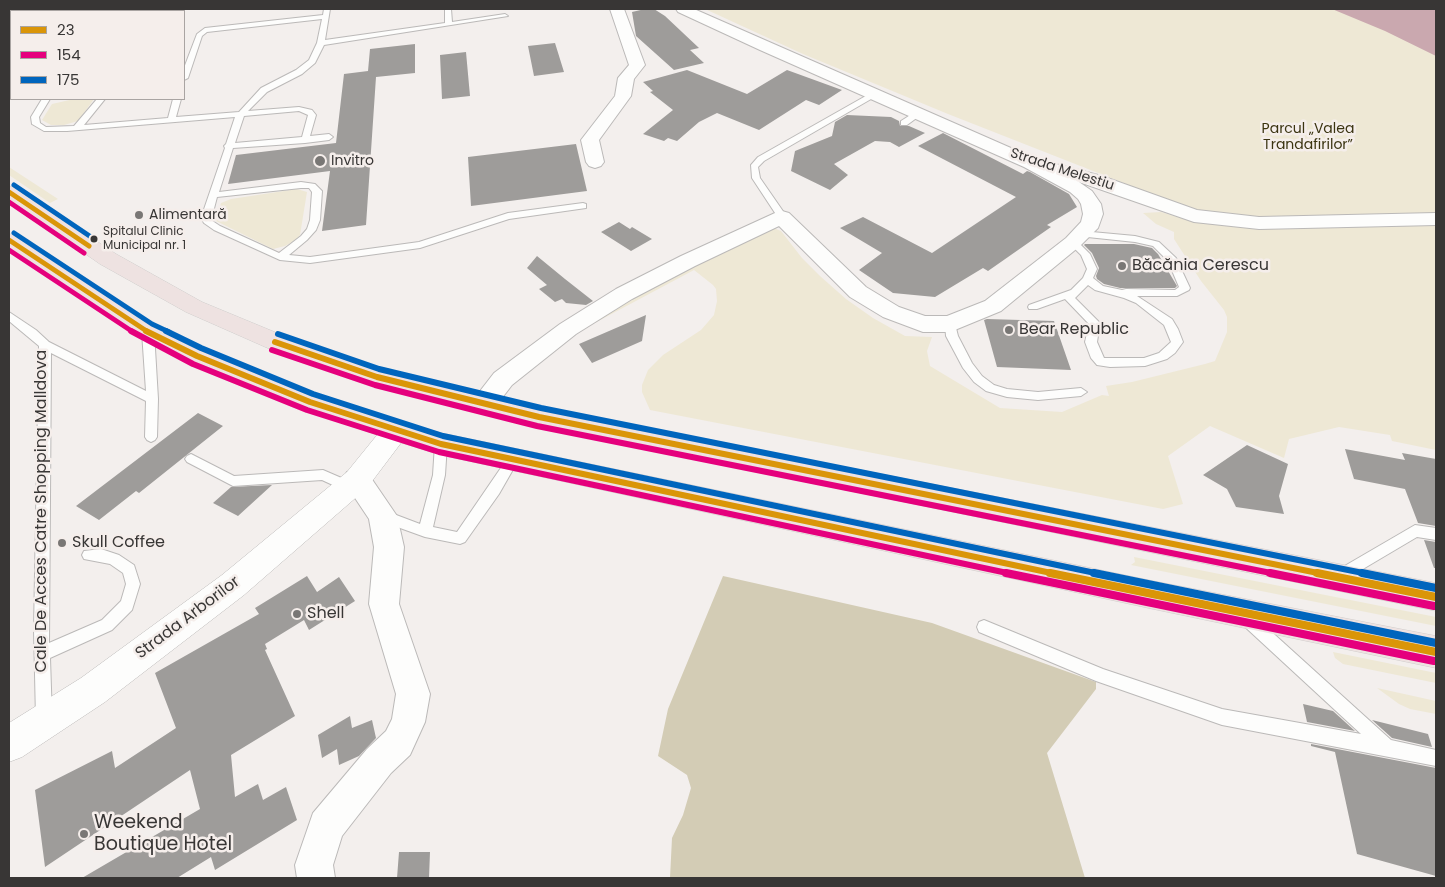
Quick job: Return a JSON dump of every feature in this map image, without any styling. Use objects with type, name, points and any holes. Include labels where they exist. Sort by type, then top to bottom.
[{"type":"highway","points":[[9,192],[77,239],[140,278],[194,307],[239,328],[377,377],[483,404],[664,442],[1436,597]]},
{"type":"highway","points":[[9,240],[148,332],[197,356],[310,402],[441,444],[648,486],[1153,595],[1436,652]]},
{"type":"street","points":[[595,162],[590,140],[623,96],[626,78],[637,65],[617,9]]},
{"type":"street","name":"Strada Melestiu","points":[[683,9],[874,95],[911,119],[1030,163],[1095,180],[1194,216],[1259,223],[1436,219]]},
{"type":"street","points":[[483,404],[503,379],[568,329],[616,299],[688,261],[782,217],[858,292],[891,312],[922,324],[950,324],[992,306],[1077,238],[1091,224],[1093,214],[1091,204],[1085,195],[1077,188],[1030,163]]},
{"type":"street","name":"Strada Arborilor","points":[[9,744],[93,690],[233,585],[353,484],[396,431]]},
{"type":"street","points":[[316,878],[314,865],[326,826],[379,761],[398,743],[408,722],[413,694],[384,604],[389,547],[383,516],[353,484]]},
{"type":"lane","points":[[448,9],[449,24]]},
{"type":"lane","points":[[185,75],[199,35],[205,30],[326,13],[320,43],[312,62],[264,90],[240,115],[228,146],[215,195],[206,218],[207,221],[280,257],[310,260],[420,245],[508,216],[583,206]]},
{"type":"lane","points":[[320,43],[505,16]]},
{"type":"lane","points":[[782,217],[756,178],[754,167],[761,159],[874,95]]},
{"type":"lane","points":[[45,100],[36,117],[36,124],[44,129],[51,130],[304,110],[312,115],[304,140]]},
{"type":"lane","points":[[77,128],[100,100]]},
{"type":"lane","points":[[171,121],[178,100]]},
{"type":"lane","points":[[228,146],[329,137]]},
{"type":"lane","points":[[215,195],[301,184],[315,188],[317,191],[315,220],[311,230],[280,257]]},
{"type":"lane","points":[[1088,279],[1099,288],[1118,292],[1140,301],[1168,322],[1173,329],[1177,342],[1163,356],[1140,363],[1101,362],[1091,342],[1096,323],[1069,298],[1088,279],[1092,269],[1077,238],[1135,239],[1156,244],[1172,260],[1185,288],[1177,293],[1118,292]]},
{"type":"lane","points":[[1033,308],[1072,293]]},
{"type":"lane","name":"Cale De Acces Catre Shopping Malldova","points":[[9,316],[45,345],[42,654],[44,721]]},
{"type":"lane","points":[[950,324],[952,336],[967,365],[978,379],[990,388],[1007,393],[1038,396],[1080,392]]},
{"type":"lane","points":[[148,332],[152,400],[150,437]]},
{"type":"lane","points":[[45,345],[152,400]]},
{"type":"lane","points":[[424,531],[439,476],[441,444]]},
{"type":"lane","points":[[191,459],[233,481],[323,475],[353,484]]},
{"type":"lane","points":[[383,516],[424,531],[460,538],[513,459]]},
{"type":"lane","points":[[1337,578],[1415,531],[1436,534]]},
{"type":"lane","points":[[42,654],[108,625],[127,605],[133,584],[129,569],[114,559],[101,554],[89,555]]},
{"type":"lane","points":[[1240,612],[1387,747]]},
{"type":"lane","points":[[984,627],[1102,676],[1222,717],[1387,747],[1436,758]]},
{"type":"green space","name":"Parcul „Valea Trandafirilor”","points":[[705,9],[1436,9],[1436,450],[1392,441],[1390,435],[1339,427],[1289,439],[1284,458],[1210,426],[1168,456],[1183,504],[1163,509],[650,410],[642,392],[642,385],[648,370],[663,355],[701,330],[714,315],[717,301],[716,289],[694,270],[559,342],[694,264],[771,227],[781,231],[802,258],[820,276],[846,299],[873,318],[905,336],[932,337],[927,351],[930,366],[1000,408],[1062,412],[1102,395],[1109,396],[1106,386],[1132,382],[1215,361],[1227,332],[1227,317],[1224,310],[1201,281],[1174,239],[1174,232],[1156,224],[1143,213],[1161,212],[1198,223],[1205,215],[948,114],[803,54]]},
{"type":"green space","points":[[70,100],[93,100],[78,121],[64,125],[51,125],[42,120],[52,104]]},
{"type":"green space","points":[[9,167],[58,199],[50,203],[9,175]]},
{"type":"green space","points":[[297,189],[307,192],[300,235],[296,240],[285,246],[273,249],[216,221],[221,203],[231,199]]},
{"type":"green space","points":[[1134,557],[1436,617],[1436,626],[1131,565],[1135,562]]},
{"type":"green space","points":[[1333,652],[1436,673],[1436,683],[1343,664],[1335,658]]},
{"type":"green space","points":[[1377,688],[1436,701],[1436,714],[1410,709],[1399,704]]},
{"type":"shaded area","points":[[1332,9],[1436,9],[1436,56],[1385,31]]},
{"type":"shaded area","points":[[723,576],[932,623],[1096,682],[1096,689],[1047,753],[1085,878],[670,878],[672,838],[683,815],[691,788],[687,775],[658,756],[668,709]]},
{"type":"building","points":[[654,9],[665,16],[699,48],[690,50],[704,63],[674,70],[636,36],[632,12]]},
{"type":"building","points":[[555,43],[564,72],[534,76],[528,46]]},
{"type":"building","points":[[415,44],[415,73],[376,77],[366,225],[322,231],[330,171],[228,184],[236,155],[336,143],[344,74],[368,71],[370,49]]},
{"type":"building","points":[[466,52],[470,96],[442,99],[440,55]]},
{"type":"building","points":[[687,70],[747,94],[787,70],[842,90],[819,105],[806,100],[759,130],[717,113],[699,122],[677,141],[668,138],[664,141],[643,134],[673,110],[650,92],[653,91],[643,82]]},
{"type":"building","points":[[847,115],[891,117],[899,121],[900,126],[909,126],[925,133],[899,147],[890,142],[875,141],[834,164],[848,175],[830,190],[791,171],[795,151],[832,136],[835,122]]},
{"type":"building","points":[[943,133],[1023,174],[1027,171],[1030,172],[1069,194],[1077,207],[1047,225],[1051,227],[988,271],[983,268],[935,297],[893,293],[859,270],[882,253],[840,228],[863,217],[932,253],[1016,197],[918,146]]},
{"type":"building","points":[[576,144],[587,191],[471,206],[468,157]]},
{"type":"building","points":[[619,222],[630,229],[632,227],[652,239],[631,251],[601,232]]},
{"type":"building","points":[[1085,244],[1134,244],[1152,248],[1158,254],[1177,286],[1175,288],[1120,288],[1104,284],[1097,279],[1096,276],[1099,268],[1092,253]]},
{"type":"building","points":[[537,256],[593,301],[586,305],[566,303],[562,299],[555,302],[539,289],[547,285],[527,268]]},
{"type":"building","points":[[646,315],[642,341],[592,363],[579,344]]},
{"type":"building","points":[[984,320],[1054,321],[1071,370],[997,367]]},
{"type":"building","points":[[198,413],[223,426],[139,493],[136,491],[99,520],[76,506]]},
{"type":"building","points":[[1247,445],[1288,464],[1279,496],[1284,514],[1236,507],[1227,489],[1203,475]]},
{"type":"building","points":[[1345,449],[1405,460],[1402,453],[1436,459],[1436,526],[1418,523],[1405,489],[1354,479]]},
{"type":"building","points":[[272,485],[238,516],[213,503],[231,487]]},
{"type":"building","points":[[1424,540],[1436,542],[1436,568],[1434,568]]},
{"type":"building","points":[[307,576],[317,592],[339,577],[355,601],[309,630],[304,620],[265,644],[267,649],[265,650],[295,716],[231,755],[235,797],[258,784],[263,800],[286,787],[297,820],[215,870],[211,857],[177,878],[82,878],[200,809],[190,770],[45,867],[35,790],[112,751],[115,768],[176,728],[155,673],[259,614],[255,608]]},
{"type":"building","points":[[1303,704],[1333,711],[1355,731],[1307,722]]},
{"type":"building","points":[[350,716],[352,728],[372,720],[376,738],[359,756],[339,765],[337,749],[322,758],[318,735]]},
{"type":"building","points":[[1372,720],[1428,734],[1432,747],[1392,738]]},
{"type":"building","points":[[1311,744],[1436,768],[1436,876],[1357,854],[1335,752],[1311,746]]},
{"type":"building","points":[[399,852],[430,852],[429,878],[397,878]]},
{"type":"transit line","name":"175","points":[[14,185],[94,239]]},
{"type":"transit line","name":"23","points":[[9,192],[89,246]]},
{"type":"transit line","name":"154","points":[[9,202],[84,253]]},
{"type":"transit line","name":"175","points":[[14,233],[152,324],[201,348],[313,394],[443,436],[1155,586],[1436,643]]},
{"type":"transit line","name":"23","points":[[9,240],[148,332],[197,356],[310,402],[441,444],[1153,595],[1436,652]]},
{"type":"transit line","name":"154","points":[[9,250],[143,339],[193,364],[307,410],[439,452],[1151,604],[1434,661]]},
{"type":"transit line","name":"175","points":[[278,334],[379,369],[541,408],[1436,588]]},
{"type":"transit line","name":"23","points":[[275,342],[377,377],[539,417],[1436,597]]},
{"type":"transit line","name":"154","points":[[272,350],[375,385],[537,426],[1434,606]]},
{"type":"place","name":"Invitro","points":[[320,161]]},
{"type":"place","name":"Alimentară","points":[[139,215]]},
{"type":"place","name":"Spitalul Clinic Municipal nr. 1","points":[[94,239]]},
{"type":"place","name":"Băcănia Cerescu","points":[[1122,266]]},
{"type":"place","name":"Bear Republic","points":[[1009,330]]},
{"type":"place","name":"Skull Coffee","points":[[62,543]]},
{"type":"place","name":"Shell","points":[[297,614]]},
{"type":"place","name":"Weekend Boutique Hotel","points":[[84,834]]}]
